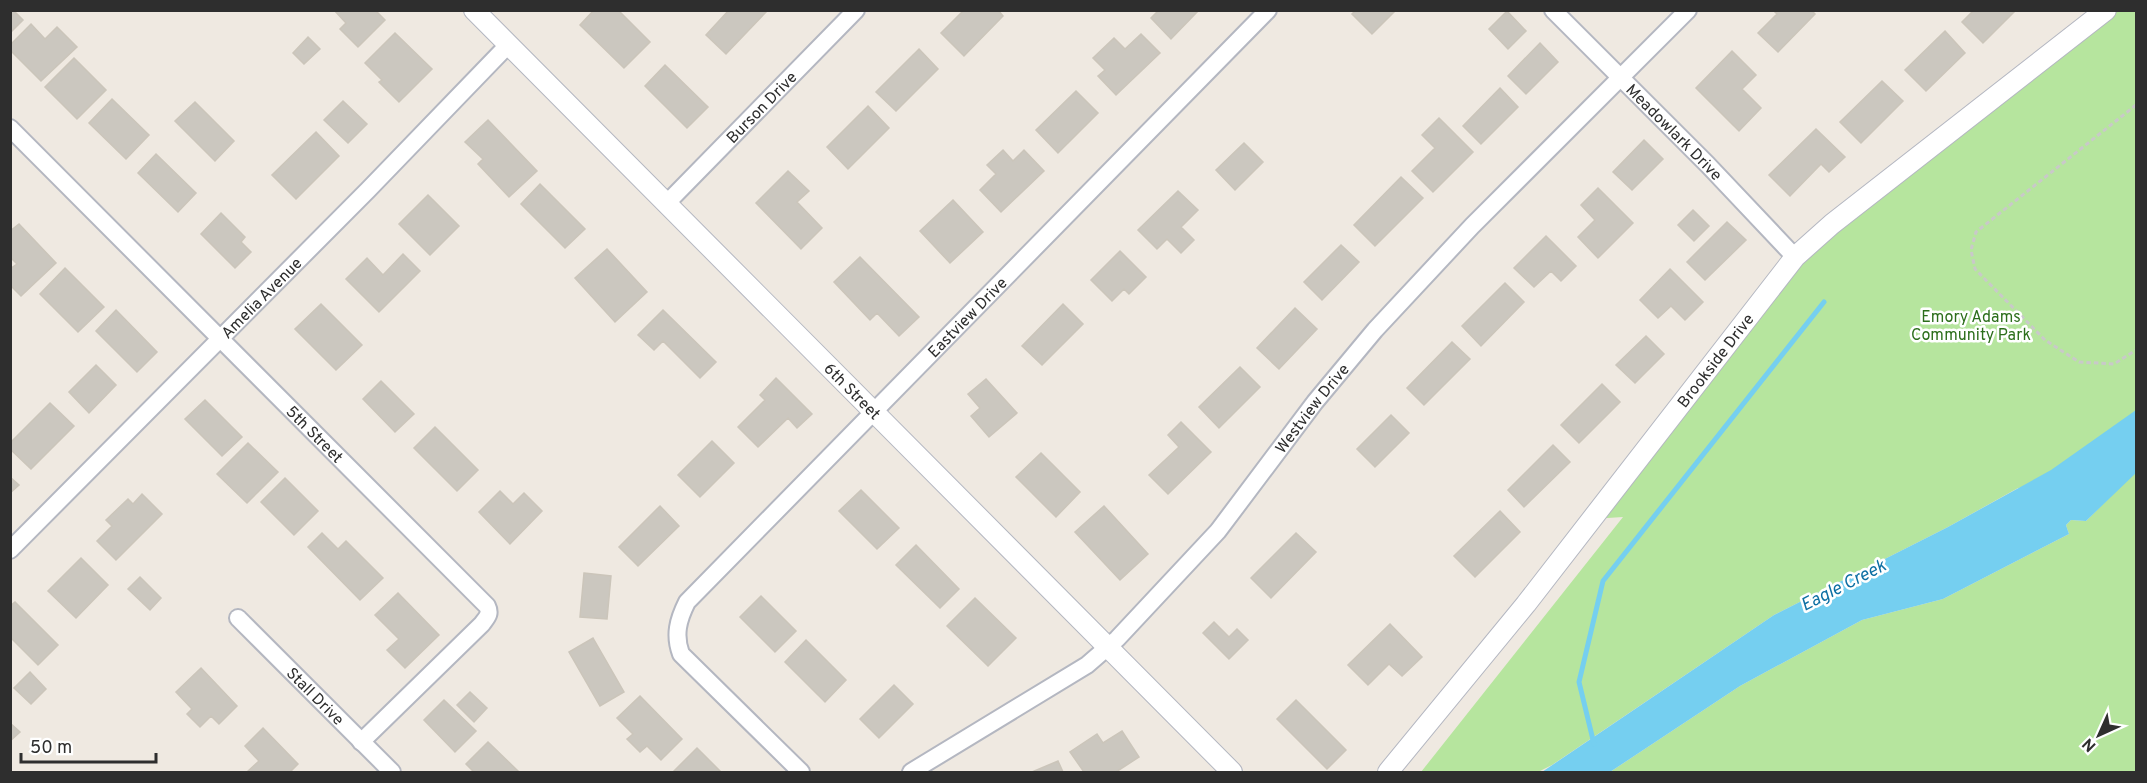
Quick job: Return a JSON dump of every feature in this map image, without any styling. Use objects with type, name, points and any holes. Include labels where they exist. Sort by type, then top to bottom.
[{"type":"street","name":"6th Street","points":[[474,10],[1232,772]]},
{"type":"street","name":"Burson Drive","points":[[666,204],[856,10]]},
{"type":"street","name":"Eastview Drive","points":[[801,772],[681,654],[677,642],[677,629],[681,613],[687,602],[1268,10]]},
{"type":"street","name":"Meadowlark Drive","points":[[1552,10],[1708,165],[1794,256]]},
{"type":"street","name":"Westview Drive","points":[[911,772],[1087,665],[1107,647],[1218,531],[1340,371],[1375,330],[1472,226],[1688,10]]},
{"type":"street","name":"Brookside Drive","points":[[1388,772],[1526,604],[1794,256],[2106,10]]},
{"type":"street","name":"Amelia Avenue","points":[[10,550],[360,198],[508,45]]},
{"type":"street","name":"5th Street","points":[[10,128],[487,606],[489,611],[482,624],[361,742]]},
{"type":"street","name":"Stall Drive","points":[[238,618],[392,772]]},
{"type":"path","points":[[2136,105],[1976,232],[1971,250],[1975,269],[2045,340],[2079,362],[2114,364],[2136,350]]},
{"type":"green space","name":"Emory Adams Community Park","points":[[2108,11],[2136,11],[2136,772],[1610,772],[1740,686],[1862,620],[1943,599],[2069,534],[2066,525],[2071,520],[2086,521],[2127,480],[2018,488],[1948,527],[1774,615],[1552,765],[1538,772],[1421,772],[1623,517],[1592,519],[1795,257]]},
{"type":"water","name":"Eagle Creek","points":[[2136,410],[2136,473],[2086,521],[2071,520],[2066,525],[2069,534],[1943,599],[1862,620],[1740,686],[1610,772],[1542,772],[1774,615],[1948,527],[2051,470]]},
{"type":"building","points":[[10,10],[13,10],[23,20],[10,33]]},
{"type":"building","points":[[334,10],[375,10],[385,20],[358,47],[340,29],[346,23]]},
{"type":"building","points":[[594,10],[618,10],[650,42],[624,68],[580,25]]},
{"type":"building","points":[[729,10],[767,11],[726,54],[706,35]]},
{"type":"building","points":[[964,10],[998,10],[1003,16],[964,56],[941,33]]},
{"type":"building","points":[[1159,10],[1199,10],[1171,39],[1151,18]]},
{"type":"building","points":[[1356,10],[1396,10],[1372,34],[1352,14]]},
{"type":"building","points":[[1773,10],[1811,10],[1815,14],[1778,52],[1758,33],[1777,14]]},
{"type":"building","points":[[1974,10],[2016,10],[1983,43],[1962,22]]},
{"type":"building","points":[[1507,11],[1526,31],[1508,49],[1489,29]]},
{"type":"building","points":[[31,24],[45,39],[57,27],[77,47],[41,81],[10,50],[10,45]]},
{"type":"building","points":[[1945,31],[1965,53],[1926,91],[1905,70]]},
{"type":"building","points":[[395,33],[432,69],[399,102],[379,82],[382,80],[365,63]]},
{"type":"building","points":[[1141,34],[1160,53],[1116,95],[1098,76],[1105,70],[1093,58],[1114,38],[1125,49]]},
{"type":"building","points":[[308,37],[320,49],[304,64],[293,53]]},
{"type":"building","points":[[1540,43],[1558,62],[1526,94],[1508,76]]},
{"type":"building","points":[[919,49],[938,69],[896,111],[876,92]]},
{"type":"building","points":[[1732,51],[1756,75],[1742,89],[1761,108],[1739,131],[1696,88]]},
{"type":"building","points":[[74,58],[106,90],[77,119],[45,87]]},
{"type":"building","points":[[665,65],[708,107],[687,128],[645,86]]},
{"type":"building","points":[[1882,81],[1903,101],[1861,143],[1840,122]]},
{"type":"building","points":[[1500,88],[1518,107],[1481,144],[1463,126]]},
{"type":"building","points":[[1076,91],[1098,113],[1058,153],[1036,130]]},
{"type":"building","points":[[112,99],[149,135],[126,159],[89,123]]},
{"type":"building","points":[[343,101],[367,124],[348,143],[324,120]]},
{"type":"building","points":[[195,102],[234,141],[215,161],[175,121]]},
{"type":"building","points":[[868,106],[889,128],[848,169],[827,147]]},
{"type":"building","points":[[1439,118],[1473,152],[1433,192],[1412,171],[1435,148],[1422,135]]},
{"type":"building","points":[[488,120],[537,171],[509,197],[478,164],[483,159],[465,142]]},
{"type":"building","points":[[1816,129],[1845,157],[1829,172],[1821,164],[1790,196],[1769,175]]},
{"type":"building","points":[[316,132],[339,156],[296,199],[272,175]]},
{"type":"building","points":[[1644,140],[1663,159],[1632,190],[1613,172]]},
{"type":"building","points":[[1244,143],[1263,162],[1235,190],[1216,170]]},
{"type":"building","points":[[1003,150],[1013,161],[1024,150],[1044,171],[1001,212],[980,190],[996,174],[987,165]]},
{"type":"building","points":[[156,154],[196,193],[178,212],[138,173]]},
{"type":"building","points":[[788,171],[809,191],[797,202],[822,228],[801,249],[756,203]]},
{"type":"building","points":[[1401,177],[1423,198],[1375,246],[1354,225]]},
{"type":"building","points":[[540,184],[585,229],[565,248],[521,204]]},
{"type":"building","points":[[1598,188],[1633,223],[1598,258],[1578,237],[1595,220],[1581,205]]},
{"type":"building","points":[[1178,191],[1198,210],[1181,227],[1194,240],[1181,253],[1167,239],[1157,249],[1138,230]]},
{"type":"building","points":[[428,195],[459,226],[430,255],[399,224]]},
{"type":"building","points":[[953,200],[983,232],[950,263],[920,231]]},
{"type":"building","points":[[1693,210],[1709,226],[1694,241],[1678,225]]},
{"type":"building","points":[[221,213],[245,237],[241,242],[251,252],[235,268],[201,234]]},
{"type":"building","points":[[1727,222],[1746,240],[1705,280],[1687,262]]},
{"type":"building","points":[[19,224],[56,263],[21,296],[10,285],[10,269],[17,264],[10,257],[10,231]]},
{"type":"building","points":[[1546,236],[1576,266],[1561,281],[1551,271],[1534,287],[1514,268]]},
{"type":"building","points":[[1341,245],[1359,262],[1322,300],[1304,282]]},
{"type":"building","points":[[607,249],[647,292],[615,322],[575,278]]},
{"type":"building","points":[[1120,251],[1146,277],[1129,294],[1124,289],[1112,301],[1091,280]]},
{"type":"building","points":[[403,254],[420,271],[379,312],[346,279],[367,258],[383,275]]},
{"type":"building","points":[[860,257],[919,317],[899,336],[877,313],[870,320],[834,282]]},
{"type":"building","points":[[65,268],[104,307],[78,332],[40,294]]},
{"type":"building","points":[[1670,269],[1703,302],[1685,320],[1671,306],[1658,318],[1640,300]]},
{"type":"building","points":[[1505,283],[1524,302],[1481,346],[1462,326]]},
{"type":"building","points":[[321,304],[362,345],[336,370],[295,329]]},
{"type":"building","points":[[1063,304],[1083,324],[1042,365],[1022,346]]},
{"type":"building","points":[[1295,308],[1317,329],[1279,369],[1257,348]]},
{"type":"building","points":[[116,310],[157,352],[137,372],[96,331]]},
{"type":"building","points":[[663,310],[716,362],[700,378],[663,341],[654,350],[638,335]]},
{"type":"building","points":[[1646,336],[1664,354],[1635,383],[1616,365]]},
{"type":"building","points":[[1452,342],[1470,359],[1424,405],[1407,388]]},
{"type":"building","points":[[96,365],[116,385],[89,413],[69,392]]},
{"type":"building","points":[[1240,367],[1260,387],[1219,428],[1199,407]]},
{"type":"building","points":[[776,378],[812,414],[797,428],[788,418],[758,447],[738,427],[765,400],[760,395]]},
{"type":"building","points":[[986,379],[1017,413],[989,437],[971,416],[980,408],[968,394]]},
{"type":"building","points":[[381,381],[414,414],[395,432],[363,399]]},
{"type":"building","points":[[1602,384],[1620,402],[1579,443],[1561,425]]},
{"type":"building","points":[[205,400],[242,437],[222,456],[185,419]]},
{"type":"building","points":[[50,403],[74,426],[31,469],[10,449],[10,443]]},
{"type":"building","points":[[1391,415],[1409,433],[1375,467],[1357,449]]},
{"type":"building","points":[[1181,422],[1211,452],[1168,494],[1149,475],[1179,447],[1168,435]]},
{"type":"building","points":[[435,427],[478,470],[457,491],[414,448]]},
{"type":"building","points":[[712,441],[734,463],[700,497],[678,475]]},
{"type":"building","points":[[248,443],[278,472],[247,503],[217,474]]},
{"type":"building","points":[[1553,445],[1570,462],[1524,507],[1508,490]]},
{"type":"building","points":[[1041,453],[1080,492],[1056,517],[1016,477]]},
{"type":"building","points":[[10,477],[19,485],[10,493]]},
{"type":"building","points":[[285,478],[318,511],[294,535],[261,502]]},
{"type":"building","points":[[861,490],[899,528],[877,549],[839,511]]},
{"type":"building","points":[[500,491],[513,504],[524,493],[542,511],[510,544],[479,512]]},
{"type":"building","points":[[142,494],[162,514],[116,560],[97,541],[112,526],[106,520],[128,499],[133,504]]},
{"type":"building","points":[[660,506],[679,526],[638,566],[619,547]]},
{"type":"building","points":[[1104,506],[1148,554],[1120,580],[1075,532]]},
{"type":"building","points":[[1500,511],[1520,532],[1475,577],[1454,556]]},
{"type":"building","points":[[322,533],[338,549],[346,541],[383,578],[360,600],[308,547]]},
{"type":"building","points":[[1296,533],[1316,552],[1271,598],[1251,578]]},
{"type":"building","points":[[916,545],[959,589],[940,608],[896,565]]},
{"type":"building","points":[[81,558],[108,585],[76,618],[48,591]]},
{"type":"building","points":[[584,573],[611,576],[607,619],[580,617]]},
{"type":"building","points":[[140,577],[161,598],[150,610],[128,589]]},
{"type":"building","points":[[398,593],[439,635],[405,668],[387,650],[399,639],[375,615]]},
{"type":"building","points":[[761,596],[796,631],[775,652],[740,617]]},
{"type":"building","points":[[975,598],[1016,638],[988,666],[947,626]]},
{"type":"building","points":[[15,602],[58,645],[38,665],[10,637],[10,606]]},
{"type":"building","points":[[1214,622],[1229,637],[1237,629],[1248,640],[1229,659],[1203,633]]},
{"type":"building","points":[[1390,624],[1422,657],[1402,676],[1389,664],[1368,685],[1348,665]]},
{"type":"building","points":[[593,638],[624,692],[600,706],[569,652]]},
{"type":"building","points":[[806,640],[846,680],[825,702],[785,662]]},
{"type":"building","points":[[201,668],[237,706],[219,724],[211,716],[200,727],[187,714],[192,709],[176,692]]},
{"type":"building","points":[[30,672],[46,689],[31,704],[14,688]]},
{"type":"building","points":[[894,685],[913,704],[879,738],[860,719]]},
{"type":"building","points":[[470,692],[487,708],[474,722],[457,705]]},
{"type":"building","points":[[640,696],[682,739],[661,760],[647,746],[640,752],[627,739],[633,734],[617,718]]},
{"type":"building","points":[[444,700],[476,731],[455,752],[424,720]]},
{"type":"building","points":[[1296,700],[1346,750],[1327,769],[1277,719]]},
{"type":"building","points":[[10,723],[20,732],[10,741]]},
{"type":"building","points":[[263,728],[298,764],[290,772],[247,772],[259,761],[245,746]]},
{"type":"building","points":[[1122,731],[1139,757],[1116,772],[1084,772],[1070,752],[1097,734],[1103,743]]},
{"type":"building","points":[[488,742],[519,772],[474,772],[466,764]]},
{"type":"building","points":[[697,748],[721,772],[673,772]]},
{"type":"building","points":[[1058,761],[1063,772],[1032,772]]},
{"type":"waterway","points":[[1594,744],[1579,682],[1603,581],[1824,302]]}]
